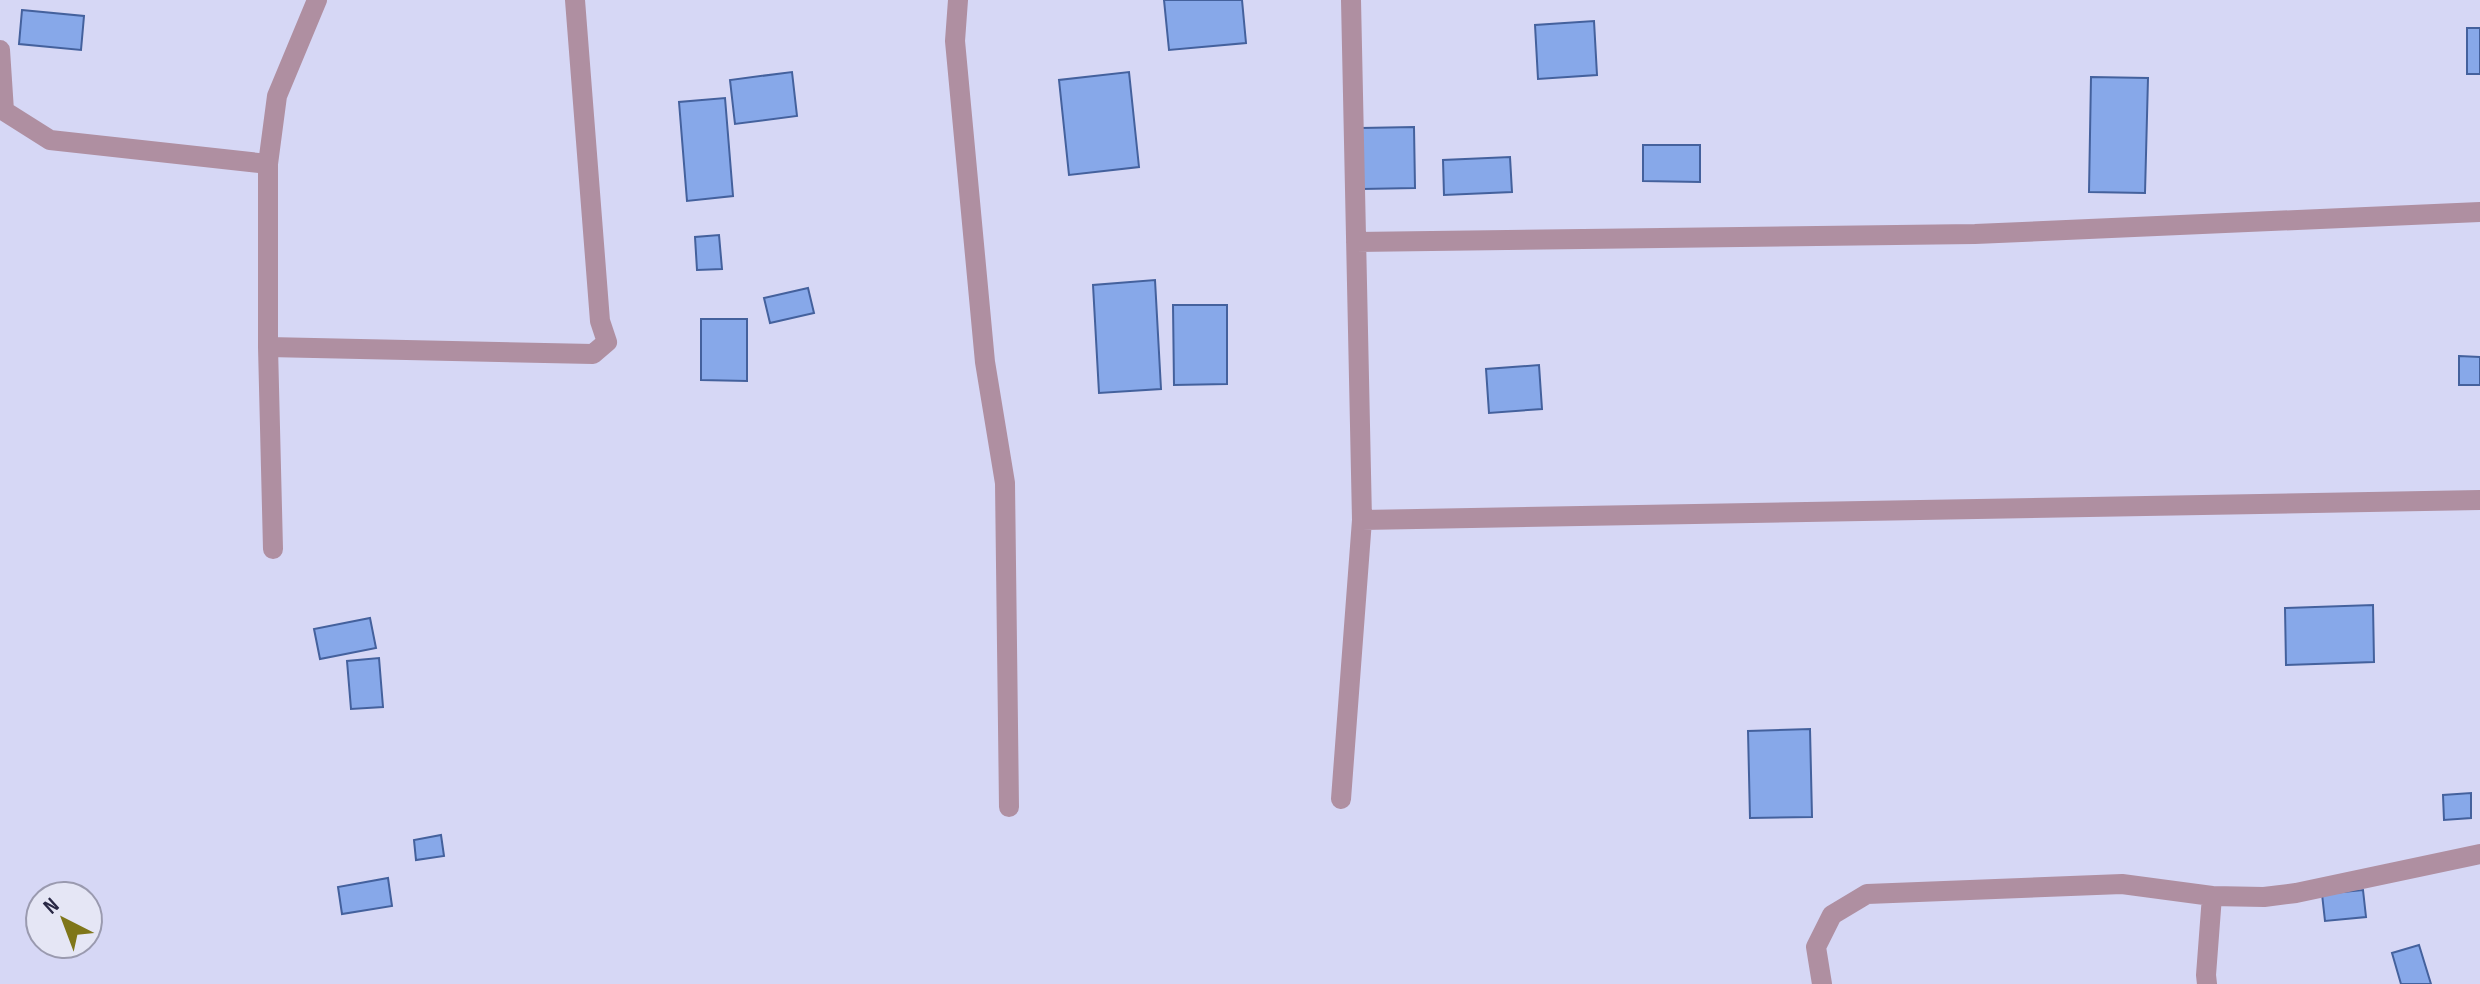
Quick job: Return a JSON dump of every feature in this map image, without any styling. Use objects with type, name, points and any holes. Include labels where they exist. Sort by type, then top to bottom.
[{"type":"street","points":[[273,549],[268,164],[277,96],[317,0]]},
{"type":"street","points":[[268,347],[593,354],[607,342],[600,321],[575,0]]},
{"type":"street","points":[[958,0],[955,41],[985,362],[1005,483],[1009,807]]},
{"type":"street","points":[[1341,799],[1362,520],[1351,0]]},
{"type":"street","points":[[0,50],[4,111],[50,140],[268,164]]},
{"type":"street","points":[[1356,242],[1975,234],[2480,212]]},
{"type":"street","points":[[1362,520],[2480,500]]},
{"type":"street","points":[[1822,984],[1816,947],[1832,915],[1867,894],[2122,884],[2212,896],[2264,897],[2480,854]]},
{"type":"street","points":[[2207,984],[2212,896]]},
{"type":"building","points":[[1164,0],[1242,0],[1246,43],[1169,50]]},
{"type":"building","points":[[22,10],[84,16],[81,50],[19,44]]},
{"type":"building","points":[[1594,21],[1597,75],[1538,79],[1535,25]]},
{"type":"building","points":[[2467,28],[2480,28],[2480,74],[2467,74]]},
{"type":"building","points":[[792,72],[797,116],[735,124],[730,80]]},
{"type":"building","points":[[1129,72],[1139,167],[1069,175],[1059,80]]},
{"type":"building","points":[[2091,77],[2148,78],[2145,193],[2089,192]]},
{"type":"building","points":[[725,98],[733,196],[687,201],[679,102]]},
{"type":"building","points":[[1414,127],[1415,188],[1362,189],[1361,128]]},
{"type":"building","points":[[1643,145],[1700,145],[1700,182],[1643,181]]},
{"type":"building","points":[[1510,157],[1512,192],[1444,195],[1443,160]]},
{"type":"building","points":[[719,235],[722,269],[697,270],[695,237]]},
{"type":"building","points":[[1155,280],[1161,389],[1099,393],[1093,285]]},
{"type":"building","points":[[808,288],[814,313],[770,323],[764,298]]},
{"type":"building","points":[[1173,305],[1227,305],[1227,384],[1174,385]]},
{"type":"building","points":[[701,319],[747,319],[747,381],[701,380]]},
{"type":"building","points":[[2459,356],[2480,357],[2480,385],[2459,385]]},
{"type":"building","points":[[1539,365],[1542,409],[1489,413],[1486,369]]},
{"type":"building","points":[[2373,605],[2374,662],[2286,665],[2285,608]]},
{"type":"building","points":[[370,618],[376,648],[320,659],[314,629]]},
{"type":"building","points":[[379,658],[383,707],[351,709],[347,661]]},
{"type":"building","points":[[1810,729],[1812,817],[1750,818],[1748,731]]},
{"type":"building","points":[[2471,793],[2471,818],[2444,820],[2443,795]]},
{"type":"building","points":[[441,835],[444,856],[416,860],[414,840]]},
{"type":"building","points":[[388,878],[392,906],[342,914],[338,887]]},
{"type":"building","points":[[2363,890],[2366,917],[2325,921],[2322,894]]},
{"type":"building","points":[[2419,945],[2431,984],[2401,984],[2392,953]]}]
